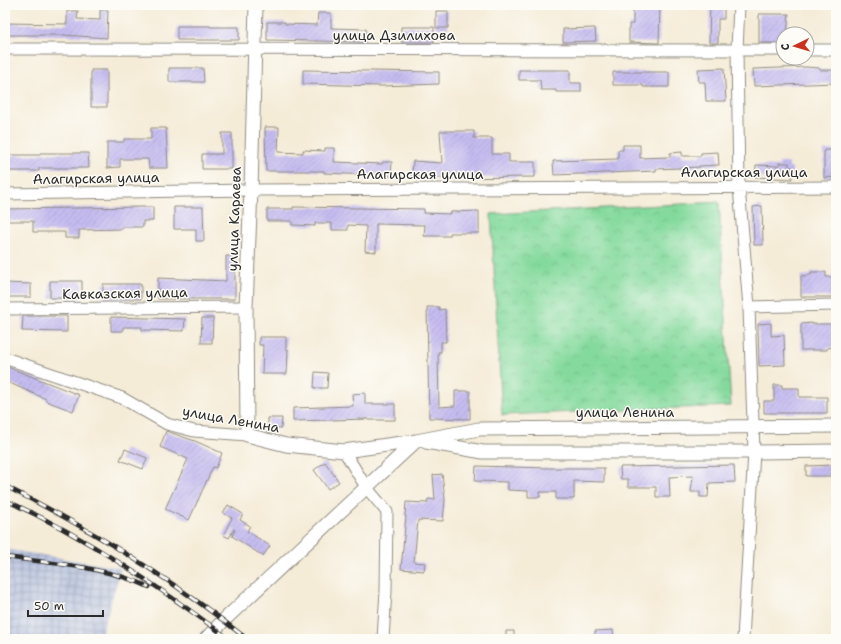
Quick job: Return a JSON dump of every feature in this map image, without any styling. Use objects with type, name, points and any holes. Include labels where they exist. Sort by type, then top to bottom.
[{"type":"street","name":"улица Караева","points":[[247,435],[246,307],[256,5]]},
{"type":"street","points":[[738,5],[737,50],[739,187],[749,307],[754,452],[743,639]]},
{"type":"street","name":"улица Дзилихова","points":[[5,49],[775,50]]},
{"type":"street","points":[[815,50],[836,50]]},
{"type":"street","name":"Алагирская улица","points":[[5,194],[251,190],[836,187]]},
{"type":"street","points":[[749,307],[836,305]]},
{"type":"street","name":"Кавказская улица","points":[[5,309],[246,307]]},
{"type":"street","name":"улица Ленина","points":[[5,358],[122,398],[167,424],[194,431],[247,435],[286,445],[344,451],[416,441],[479,429],[836,426]]},
{"type":"street","points":[[206,639],[224,620],[416,441]]},
{"type":"street","name":"улица Ленина","points":[[416,441],[483,452],[836,451]]},
{"type":"street","points":[[344,451],[366,487],[387,512],[386,591],[383,639]]},
{"type":"shaded area","points":[[5,549],[121,568],[100,639],[5,639]]},
{"type":"green space","points":[[719,202],[731,406],[502,415],[491,214]]},
{"type":"building","points":[[633,5],[660,5],[659,43],[629,42],[629,24],[633,24]]},
{"type":"building","points":[[710,5],[724,5],[724,19],[718,19],[718,43],[709,43]]},
{"type":"building","points":[[100,10],[108,10],[107,38],[64,35],[5,35],[5,23],[67,24],[67,11],[78,11],[77,19],[100,20]]},
{"type":"building","points":[[436,11],[448,11],[448,28],[436,28]]},
{"type":"building","points":[[318,13],[331,13],[331,28],[366,29],[365,42],[267,40],[267,22],[317,25]]},
{"type":"building","points":[[759,14],[789,14],[788,26],[775,26],[775,43],[759,43]]},
{"type":"building","points":[[177,26],[239,27],[239,40],[177,40]]},
{"type":"building","points":[[401,27],[434,27],[434,42],[401,42]]},
{"type":"building","points":[[595,28],[596,41],[563,42],[563,29]]},
{"type":"building","points":[[169,68],[203,68],[204,82],[169,82]]},
{"type":"building","points":[[724,68],[726,101],[706,101],[705,82],[699,82],[698,69]]},
{"type":"building","points":[[819,68],[820,70],[836,70],[836,83],[754,86],[753,69]]},
{"type":"building","points":[[91,70],[107,70],[107,107],[91,107]]},
{"type":"building","points":[[303,70],[439,72],[439,84],[381,86],[303,84]]},
{"type":"building","points":[[519,70],[570,70],[570,83],[581,83],[581,92],[556,92],[556,90],[541,90],[540,80],[519,80]]},
{"type":"building","points":[[613,72],[669,72],[669,87],[613,85]]},
{"type":"building","points":[[265,127],[279,127],[278,152],[303,153],[303,150],[325,151],[325,148],[334,148],[334,162],[382,164],[383,162],[392,162],[391,176],[324,173],[324,171],[266,171]]},
{"type":"building","points":[[151,128],[166,128],[168,168],[149,168],[148,159],[120,159],[120,167],[107,168],[107,142],[124,142],[124,139],[151,139]]},
{"type":"building","points":[[440,131],[474,131],[474,138],[492,138],[492,154],[509,154],[509,162],[535,162],[535,177],[440,178],[412,176],[413,161],[442,163]]},
{"type":"building","points":[[222,133],[232,133],[232,169],[202,169],[202,154],[222,154]]},
{"type":"building","points":[[623,145],[640,145],[640,158],[670,157],[670,153],[682,152],[682,156],[701,156],[701,153],[718,152],[719,165],[656,169],[656,171],[554,175],[553,161],[618,159],[618,150],[623,150]]},
{"type":"building","points":[[824,150],[836,150],[836,177],[824,178]]},
{"type":"building","points":[[40,153],[88,153],[89,168],[39,168],[39,171],[5,171],[5,155],[40,155]]},
{"type":"building","points":[[779,163],[789,163],[789,167],[792,167],[792,179],[755,177],[756,165],[779,166]]},
{"type":"building","points":[[762,206],[763,245],[754,245],[753,207]]},
{"type":"building","points":[[153,207],[153,221],[143,221],[143,227],[79,230],[79,238],[65,238],[65,232],[33,232],[33,221],[5,221],[5,209]]},
{"type":"building","points":[[174,207],[203,207],[204,241],[196,241],[196,229],[174,229]]},
{"type":"building","points":[[293,207],[424,209],[424,213],[451,214],[451,212],[479,211],[479,233],[450,233],[450,236],[424,236],[425,225],[376,224],[376,252],[365,251],[366,226],[348,225],[348,230],[332,230],[332,223],[315,223],[315,226],[292,225],[292,221],[267,221],[267,209],[293,209]]},
{"type":"building","points":[[226,256],[235,256],[235,299],[158,299],[158,278],[226,281]]},
{"type":"building","points":[[811,272],[826,272],[826,277],[836,277],[836,297],[801,297],[801,276],[811,275]]},
{"type":"building","points":[[50,281],[82,281],[82,298],[50,298]]},
{"type":"building","points":[[5,283],[31,284],[31,297],[5,297]]},
{"type":"building","points":[[103,284],[141,284],[141,299],[103,299]]},
{"type":"building","points":[[427,307],[439,307],[439,310],[445,309],[446,342],[441,342],[441,352],[438,352],[439,407],[455,406],[455,391],[470,391],[470,419],[429,418]]},
{"type":"building","points":[[23,316],[67,316],[67,332],[22,331]]},
{"type":"building","points":[[111,317],[185,319],[184,331],[142,330],[142,327],[123,327],[123,331],[111,331]]},
{"type":"building","points":[[202,318],[213,318],[212,343],[201,343]]},
{"type":"building","points":[[771,323],[771,336],[784,335],[785,365],[759,366],[758,324]]},
{"type":"building","points":[[801,324],[836,324],[836,347],[827,348],[827,350],[801,350]]},
{"type":"building","points":[[259,337],[286,337],[286,349],[288,349],[287,374],[262,374],[263,345],[259,345]]},
{"type":"building","points":[[5,366],[79,395],[73,411],[46,401],[46,399],[5,381]]},
{"type":"building","points":[[315,372],[328,373],[327,388],[314,388]]},
{"type":"building","points":[[774,385],[782,385],[782,388],[799,388],[799,397],[827,397],[827,413],[764,413],[764,401],[774,401]]},
{"type":"building","points":[[365,393],[365,404],[395,404],[395,420],[368,419],[293,421],[293,408],[353,406],[352,394]]},
{"type":"building","points":[[268,418],[282,418],[281,428],[268,427]]},
{"type":"building","points":[[166,431],[195,441],[222,453],[216,468],[213,467],[189,520],[165,509],[188,459],[160,447]]},
{"type":"building","points":[[125,449],[147,458],[143,469],[120,460]]},
{"type":"building","points":[[325,462],[339,482],[328,489],[314,470]]},
{"type":"building","points":[[734,465],[735,482],[709,483],[708,497],[700,497],[700,492],[691,492],[693,476],[669,477],[670,497],[656,497],[656,487],[628,487],[628,479],[621,479],[620,467]]},
{"type":"building","points":[[836,465],[836,476],[806,476],[806,466]]},
{"type":"building","points":[[476,466],[604,468],[604,482],[574,481],[574,499],[556,499],[556,492],[540,492],[540,497],[528,497],[528,491],[508,490],[508,482],[475,481]]},
{"type":"building","points":[[442,474],[445,499],[443,521],[418,520],[414,562],[425,563],[424,571],[401,569],[406,502],[427,503],[428,499],[435,500],[433,475]]},
{"type":"building","points":[[228,505],[243,514],[240,520],[250,526],[247,531],[270,546],[263,556],[232,536],[235,530],[234,529],[229,538],[223,535],[232,518],[223,513]]},
{"type":"building","points":[[613,630],[614,639],[595,639],[595,631]]},
{"type":"building","points":[[506,631],[514,631],[514,639],[506,639]]},
{"type":"railway","points":[[5,486],[100,537],[190,596],[247,639]]},
{"type":"railway","points":[[5,500],[64,529],[120,563],[148,581],[229,639]]},
{"type":"railway","points":[[5,557],[97,570],[133,580],[149,587]]}]
